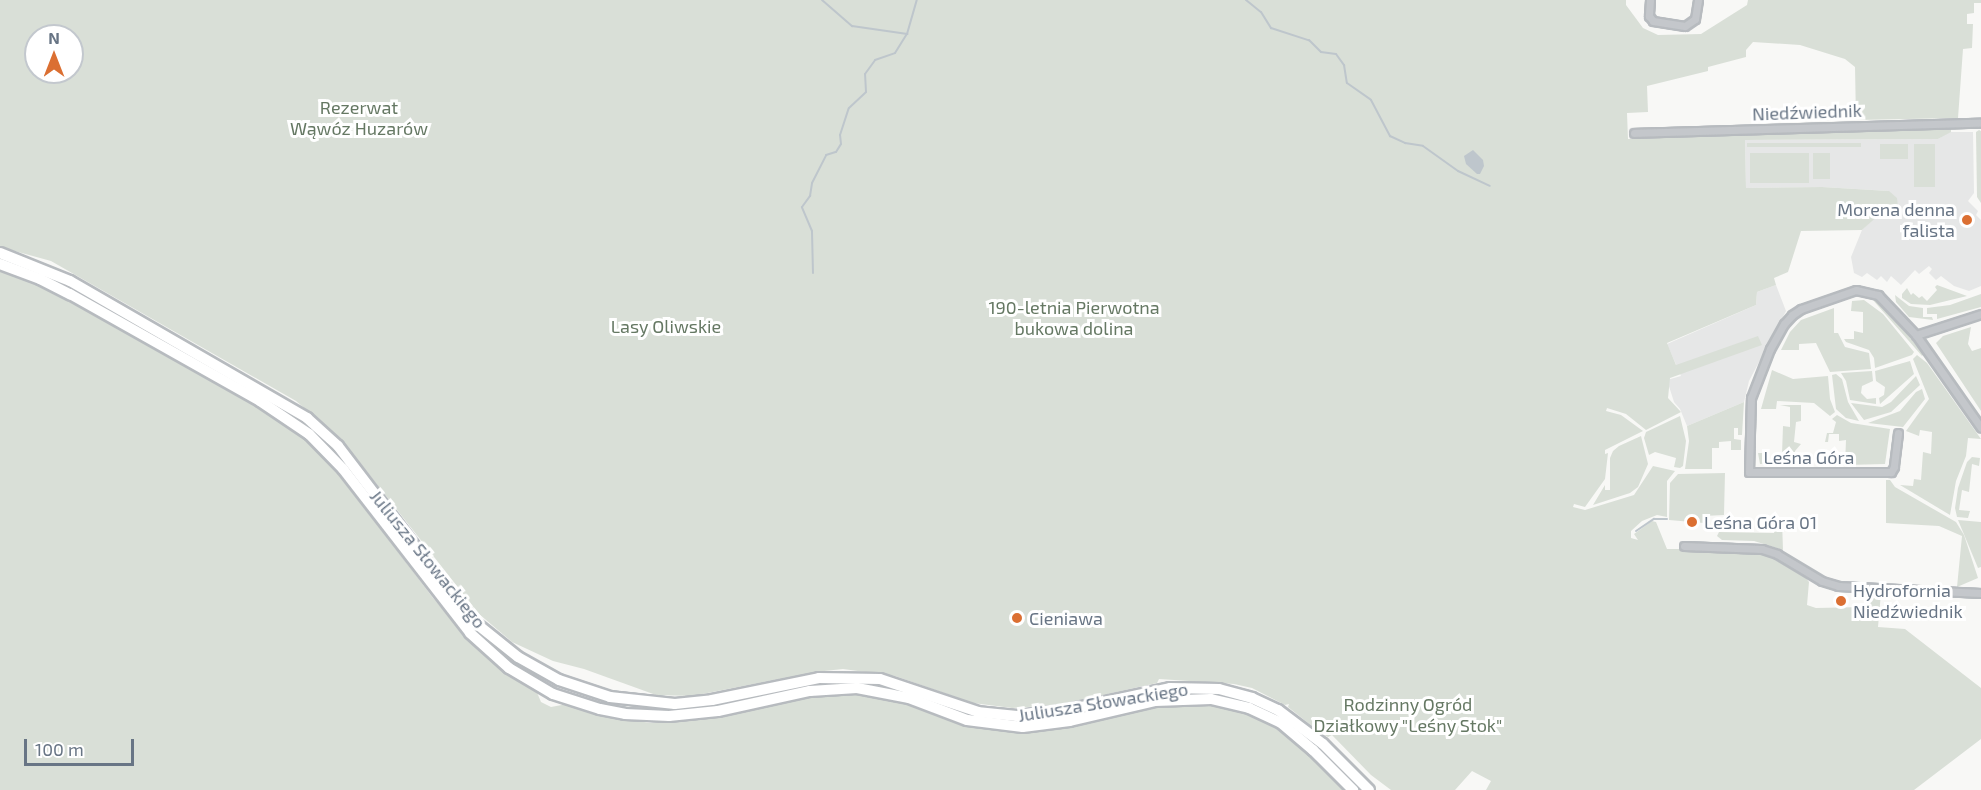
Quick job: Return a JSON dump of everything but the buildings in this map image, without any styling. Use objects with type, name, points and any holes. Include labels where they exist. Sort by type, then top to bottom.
[{"type":"main road","name":"Juliusza Słowackiego","points":[[0,253],[70,281],[170,344]]},
{"type":"main road","name":"Juliusza Słowackiego","points":[[0,264],[40,279],[170,344],[286,404],[324,431],[478,625],[532,666],[584,690],[630,700],[684,703],[712,700],[819,678],[870,678],[906,686],[978,712],[1017,716],[1063,711],[1170,688],[1219,689],[1252,698],[1278,710],[1323,744],[1369,790]]},
{"type":"main road","name":"Juliusza Słowackiego","points":[[203,362],[309,434],[343,469],[447,607],[476,639],[523,677],[577,703],[625,714],[681,716],[718,711],[817,690],[857,688],[909,698],[967,720],[1023,727],[1070,721],[1155,701],[1211,699],[1249,708],[1281,723],[1313,750],[1353,790]]},
{"type":"street","points":[[1650,0],[1649,16],[1653,21],[1690,25],[1695,19],[1698,0]]},
{"type":"street","name":"Niedźwiednik","points":[[1634,133],[1981,123]]},
{"type":"street","name":"Leśna Góra","points":[[1898,433],[1894,467],[1891,472],[1749,472],[1749,415],[1753,390],[1775,340],[1792,315],[1839,294],[1866,290],[1884,299],[1916,335],[1981,428]]},
{"type":"street","points":[[1916,335],[1981,314]]},
{"type":"street","points":[[1684,546],[1762,549],[1777,554],[1822,581],[1838,586],[1981,593]]},
{"type":"shaded area","points":[[1949,132],[1973,132],[1974,193],[1968,201],[1978,211],[1976,215],[1981,220],[1981,286],[1969,291],[1954,286],[1941,276],[1936,280],[1929,273],[1932,269],[1929,266],[1919,274],[1915,270],[1901,285],[1891,276],[1887,282],[1881,276],[1877,280],[1867,273],[1862,277],[1854,273],[1851,257],[1862,230],[1880,213],[1889,191],[1822,187],[1746,188],[1745,140],[1938,139]]},
{"type":"shaded area","points":[[1473,150],[1483,160],[1484,166],[1480,174],[1466,164],[1464,156]]},
{"type":"shaded area","points":[[1776,285],[1786,311],[1749,381],[1744,402],[1687,426],[1680,409],[1674,402],[1667,380],[1681,376],[1667,344],[1756,305],[1757,292]]},
{"type":"green space","name":"Lasy Oliwskie","points":[[0,0],[1626,0],[1626,5],[1643,28],[1658,35],[1701,34],[1747,5],[1748,0],[1981,0],[1981,3],[1974,3],[1974,13],[1967,14],[1967,24],[1973,24],[1972,48],[1963,49],[1958,118],[1856,120],[1855,67],[1845,59],[1800,45],[1753,42],[1746,50],[1746,57],[1708,67],[1708,71],[1647,86],[1648,112],[1627,113],[1628,139],[1945,129],[1951,129],[1951,132],[1938,139],[1745,140],[1746,188],[1822,187],[1889,191],[1897,198],[1898,207],[1887,215],[1880,214],[1862,230],[1801,231],[1788,272],[1774,278],[1776,285],[1757,292],[1756,305],[1667,343],[1676,365],[1758,336],[1762,345],[1670,378],[1668,398],[1681,412],[1646,430],[1626,414],[1607,408],[1606,411],[1621,415],[1643,431],[1605,450],[1605,454],[1608,453],[1605,479],[1585,507],[1574,504],[1573,507],[1585,510],[1634,495],[1653,466],[1675,471],[1667,481],[1667,517],[1657,515],[1642,521],[1631,531],[1631,538],[1638,540],[1634,534],[1652,521],[1656,522],[1667,549],[1765,554],[1806,578],[1809,582],[1807,605],[1816,608],[1864,607],[1864,593],[1881,593],[1878,627],[1905,629],[1981,688],[1981,739],[1914,790],[1486,790],[1491,781],[1472,771],[1455,790],[1391,790],[1371,775],[1332,735],[1328,737],[1322,734],[1288,707],[1289,704],[1285,705],[1252,688],[1234,684],[1159,679],[1157,683],[1058,705],[1012,708],[973,703],[895,676],[843,669],[815,672],[692,696],[656,695],[584,669],[553,661],[512,642],[479,614],[342,440],[296,401],[51,261],[0,247]]},
{"type":"green space","points":[[1981,131],[1981,203],[1977,197],[1976,132]]},
{"type":"green space","points":[[1747,143],[1861,143],[1861,147],[1747,147]]},
{"type":"green space","points":[[1880,144],[1908,144],[1908,159],[1880,159]]},
{"type":"green space","points":[[1914,144],[1935,144],[1935,187],[1914,187]]},
{"type":"green space","points":[[1750,153],[1809,153],[1809,183],[1750,183]]},
{"type":"green space","points":[[1813,153],[1830,153],[1830,179],[1813,179]]},
{"type":"green space","points":[[0,270],[23,277],[54,292],[224,385],[287,423],[330,462],[433,598],[466,636],[502,669],[536,690],[541,702],[551,707],[567,704],[617,718],[651,723],[698,719],[804,697],[855,692],[897,699],[976,728],[1025,732],[1052,729],[1173,704],[1218,705],[1246,712],[1273,725],[1295,740],[1346,790],[0,790]]},
{"type":"green space","points":[[53,280],[67,285],[298,417],[337,452],[474,627],[543,680],[542,683],[510,663],[473,630],[340,460],[310,428],[249,390]]},
{"type":"green space","points":[[1937,285],[1967,296],[1930,305],[1911,304],[1902,298],[1907,288],[1911,295],[1913,293],[1919,298],[1922,296],[1927,301],[1937,290],[1935,287]]},
{"type":"green space","points":[[1857,294],[1878,300],[1924,354],[1922,356],[1872,299],[1850,295]]},
{"type":"green space","points":[[1981,294],[1981,307],[1937,319],[1937,314],[1927,314],[1927,308],[1950,305]]},
{"type":"green space","points":[[1895,295],[1909,306],[1923,308],[1923,317],[1932,317],[1933,320],[1909,317],[1896,302]]},
{"type":"green space","points":[[1864,300],[1883,314],[1914,352],[1912,355],[1875,368],[1874,358],[1869,350],[1846,342],[1844,339],[1854,339],[1854,331],[1863,333],[1863,312],[1851,311],[1852,301]]},
{"type":"green space","points":[[1834,308],[1834,333],[1838,333],[1845,347],[1869,353],[1871,369],[1830,372],[1816,343],[1799,344],[1799,350],[1781,350],[1790,332],[1801,320]]},
{"type":"green space","points":[[1971,327],[1968,344],[1972,351],[1981,348],[1981,411],[1936,343],[1943,336]]},
{"type":"green space","points":[[1917,355],[1927,363],[1981,439],[1968,438],[1966,456],[1956,481],[1950,515],[1900,485],[1913,486],[1914,479],[1921,480],[1923,452],[1931,454],[1932,432],[1920,430],[1919,436],[1906,431],[1929,399],[1913,359]]},
{"type":"green space","points":[[1910,361],[1914,374],[1880,404],[1879,398],[1884,395],[1885,387],[1876,381],[1875,371]]},
{"type":"green space","points":[[1772,370],[1793,379],[1828,376],[1830,399],[1835,412],[1830,416],[1814,403],[1777,401],[1776,409],[1761,409]]},
{"type":"green space","points":[[1872,371],[1873,381],[1862,386],[1861,393],[1867,399],[1876,398],[1876,404],[1850,400],[1846,381],[1841,373]]},
{"type":"green space","points":[[1836,374],[1842,379],[1848,402],[1859,421],[1846,418],[1836,409],[1832,375]]},
{"type":"green space","points":[[1916,376],[1920,385],[1891,412],[1864,420],[1851,403],[1882,407],[1891,402]]},
{"type":"green space","points":[[1922,389],[1925,399],[1903,427],[1868,423],[1900,411],[1916,392]]},
{"type":"green space","points":[[1744,402],[1742,435],[1738,435],[1738,428],[1734,428],[1734,439],[1741,440],[1741,450],[1731,450],[1731,441],[1719,442],[1719,448],[1712,448],[1712,469],[1685,469],[1689,441],[1687,426]]},
{"type":"green space","points":[[1780,405],[1801,405],[1801,421],[1796,422],[1794,442],[1801,444],[1795,451],[1795,463],[1760,464],[1758,453],[1764,453],[1764,460],[1774,460],[1775,453],[1782,454],[1783,426],[1790,427],[1790,407]]},
{"type":"green space","points":[[1837,415],[1851,423],[1890,429],[1885,464],[1845,465],[1846,440],[1839,441],[1839,434],[1829,434],[1828,442],[1825,442],[1827,433],[1833,433],[1836,422],[1832,419]]},
{"type":"green space","points":[[1680,416],[1686,441],[1683,466],[1680,468],[1674,467],[1676,458],[1655,452],[1649,455],[1644,438],[1646,432]]},
{"type":"green space","points":[[1641,436],[1648,464],[1638,487],[1630,493],[1593,505],[1605,485],[1605,490],[1610,490],[1610,458],[1613,451]]},
{"type":"green space","points":[[1972,457],[1980,458],[1979,466],[1972,464],[1969,492],[1962,490],[1959,510],[1970,511],[1968,518],[1957,517],[1955,508],[1958,488],[1967,462]]},
{"type":"green space","points":[[1725,473],[1724,515],[1704,516],[1704,523],[1669,520],[1670,483],[1678,474]]},
{"type":"green space","points":[[1886,480],[1890,480],[1895,487],[1956,522],[1964,535],[1978,578],[1957,587],[1962,536],[1939,526],[1886,523]]},
{"type":"green space","points":[[1777,520],[1782,521],[1783,550],[1754,541],[1722,540],[1717,536],[1719,532],[1774,533]]},
{"type":"green space","points":[[1958,520],[1981,522],[1981,567],[1978,568]]},
{"type":"green space","points":[[819,683],[854,683],[807,687],[706,708],[669,712],[605,706],[564,692],[617,706],[655,709],[695,707]]},
{"type":"green space","points":[[854,683],[891,686],[969,714],[1023,720],[1050,718],[1173,693],[1213,693],[1252,702],[1309,738],[1363,790],[1359,790],[1317,747],[1245,702],[1216,695],[1157,697],[1064,717],[1020,722],[979,719],[893,689]]},
{"type":"waterway","points":[[822,0],[852,26],[907,34],[917,0]]},
{"type":"waterway","points":[[1246,0],[1261,12],[1271,28],[1309,40],[1321,52],[1336,54],[1344,65],[1347,83],[1371,100],[1390,136],[1405,143],[1423,146],[1458,171],[1490,186]]},
{"type":"waterway","points":[[813,273],[812,231],[802,207],[810,196],[812,183],[826,155],[836,152],[841,144],[840,135],[849,108],[866,92],[865,74],[875,60],[895,53],[907,34]]},
{"type":"waterway","points":[[1636,531],[1654,519],[1667,519]]},
{"type":"place","name":"Morena denna falista","points":[[1967,220]]},
{"type":"place","name":"Leśna Góra 01","points":[[1692,522]]},
{"type":"place","name":"Hydrofornia Niedźwiednik","points":[[1841,601]]},
{"type":"place","name":"Cieniawa","points":[[1017,618]]},
{"type":"park label","name":"Rezerwat Wąwóz Huzarów","points":[[359,118]]},
{"type":"park label","name":"190-letnia Pierwotna bukowa dolina","points":[[1074,318]]},
{"type":"park label","name":"Rodzinny Ogród Działkowy \"Leśny Stok\"","points":[[1408,715]]}]
